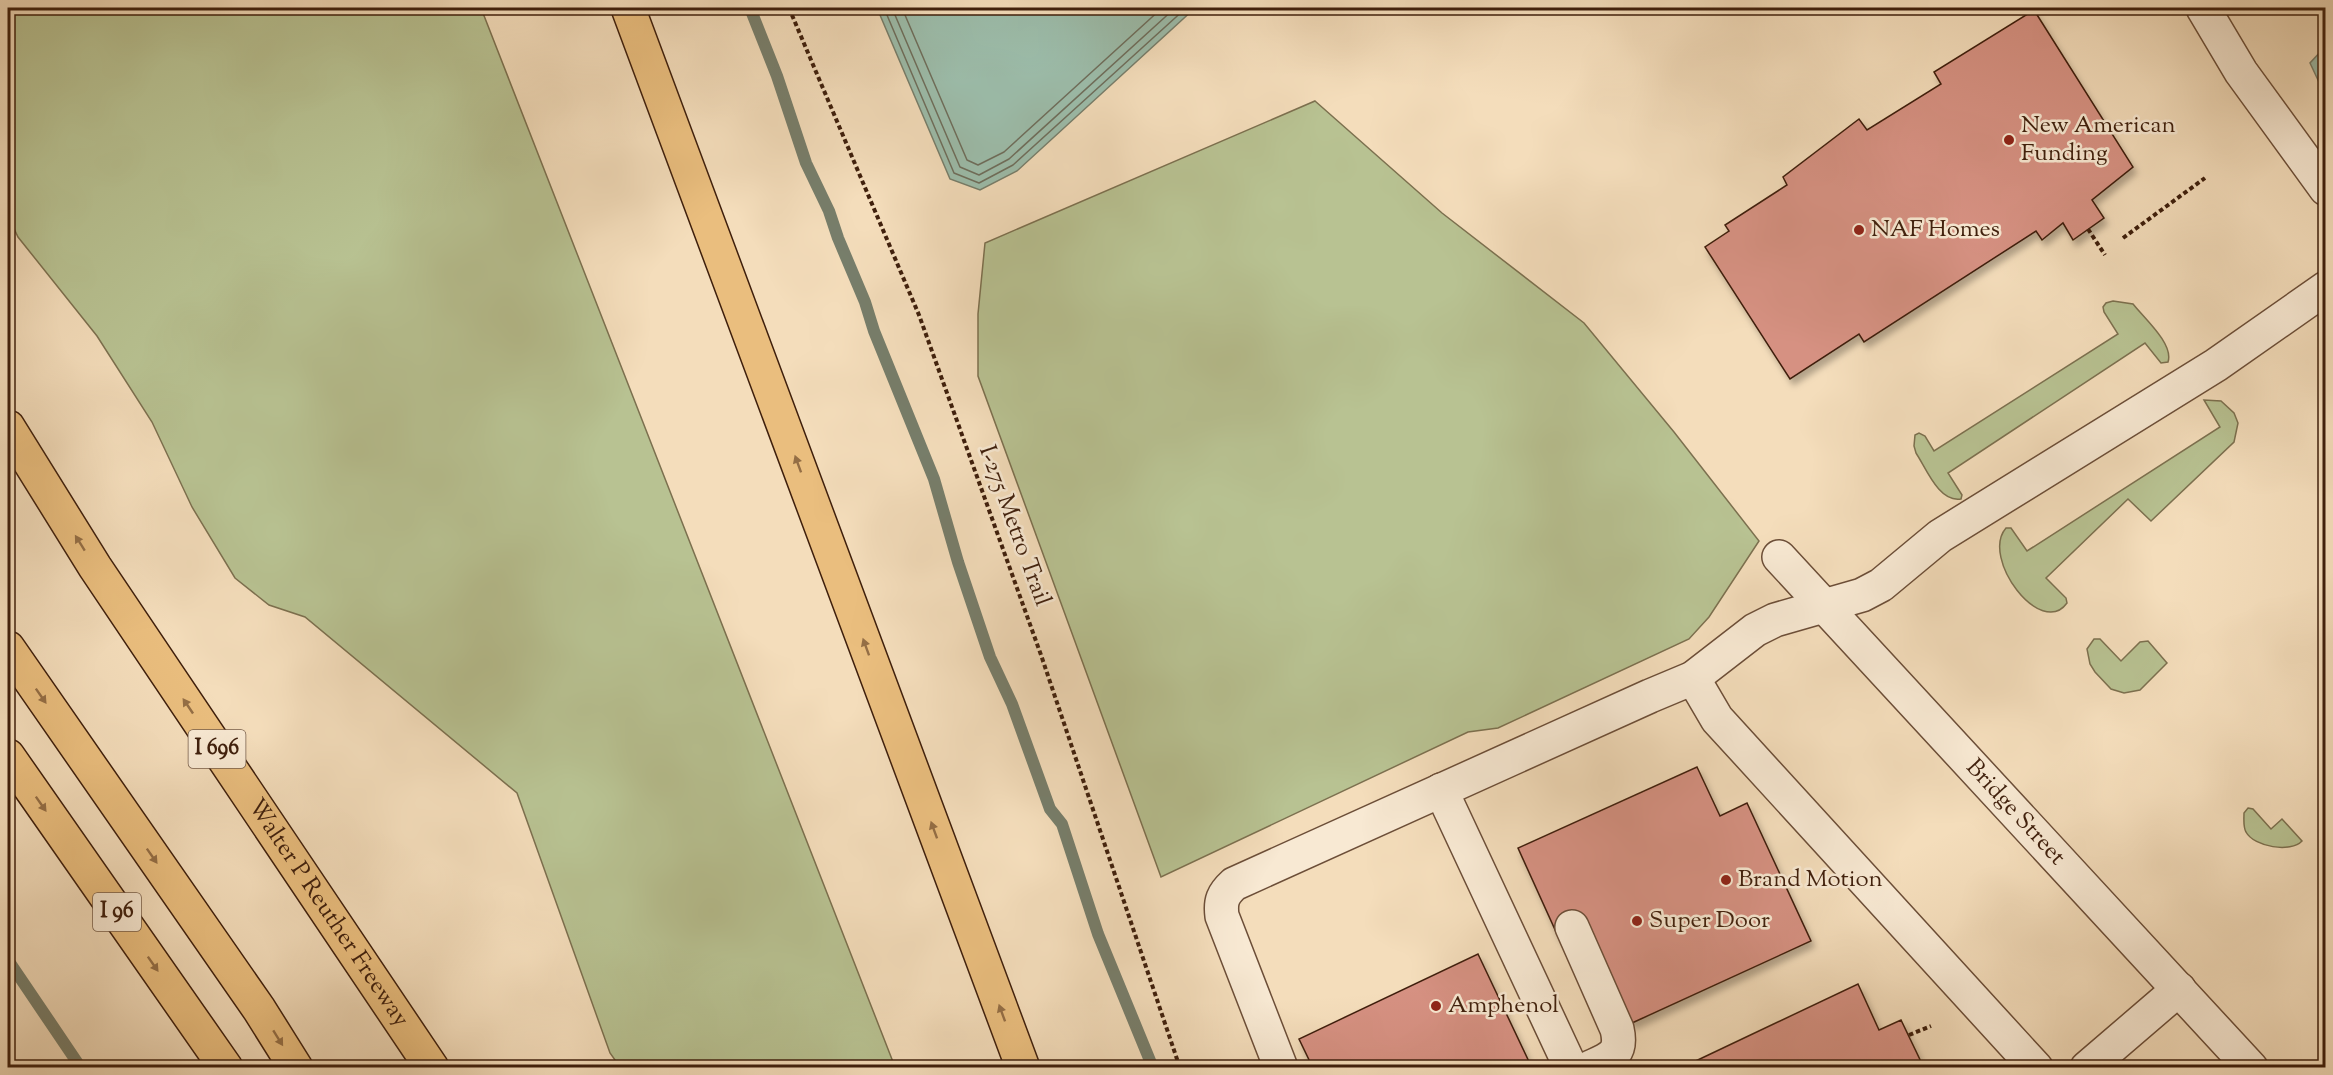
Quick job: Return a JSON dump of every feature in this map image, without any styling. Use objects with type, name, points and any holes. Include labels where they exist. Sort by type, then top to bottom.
[{"type":"highway","points":[[628,8],[1023,1068]]},
{"type":"highway","name":"Walter P Reuther Freeway","points":[[8,427],[95,567],[432,1068]]},
{"type":"highway","points":[[8,648],[259,1009],[296,1068]]},
{"type":"highway","name":"I 96","points":[[8,756],[226,1068]]},
{"type":"street","points":[[2203,8],[2241,72],[2325,189]]},
{"type":"street","points":[[1281,1068],[1222,916],[1220,904],[1224,893],[1233,884],[1693,678],[1755,630],[1775,620],[1862,595],[1881,585],[1940,536],[2216,365],[2325,288]]},
{"type":"street","name":"Bridge Street","points":[[1779,557],[2251,1068]]},
{"type":"street","points":[[1693,678],[1718,719],[2036,1068]]},
{"type":"street","points":[[1441,790],[1571,1068]]},
{"type":"street","points":[[1572,927],[1617,1029],[1619,1040],[1618,1050],[1611,1057],[1589,1068]]},
{"type":"street","points":[[2087,1068],[2179,989]]},
{"type":"path","name":"I-275 Metro Trail","points":[[789,8],[919,315],[1041,655],[1180,1068]]},
{"type":"path","points":[[2123,238],[2205,178]]},
{"type":"path","points":[[2088,229],[2105,255]]},
{"type":"path","points":[[1909,1035],[1931,1026]]},
{"type":"shaded area","points":[[8,8],[481,8],[895,1067],[620,1067],[610,1053],[517,793],[305,617],[269,605],[235,578],[192,507],[152,422],[97,336],[18,237],[8,216]]},
{"type":"shaded area","points":[[1315,101],[1442,213],[1584,323],[1674,432],[1759,541],[1709,617],[1689,639],[1498,728],[1468,732],[1161,877],[978,376],[978,314],[985,243]]},
{"type":"shaded area","points":[[2113,301],[2133,304],[2167,347],[2168,362],[2161,363],[2145,343],[1948,473],[1962,495],[1961,499],[1946,496],[1934,483],[1916,453],[1915,435],[1919,433],[1925,436],[1934,451],[2118,334],[2103,307],[2106,303]]},
{"type":"shaded area","points":[[2204,400],[2221,401],[2234,413],[2238,423],[2234,442],[2151,521],[2128,499],[2046,578],[2066,598],[2067,603],[2056,611],[2043,611],[2029,603],[2007,574],[2001,557],[2000,541],[2006,528],[2011,528],[2027,551],[2220,427]]},
{"type":"shaded area","points":[[2094,639],[2100,639],[2121,661],[2140,642],[2148,641],[2167,663],[2140,690],[2124,693],[2111,689],[2090,664],[2087,649]]},
{"type":"shaded area","points":[[2248,808],[2253,809],[2271,829],[2282,819],[2302,841],[2290,847],[2273,847],[2250,837],[2244,828],[2244,813]]},
{"type":"water","points":[[877,8],[1195,8],[1017,171],[980,190],[950,179]]},
{"type":"water","points":[[2325,47],[2325,95],[2310,63]]},
{"type":"building","points":[[2034,10],[2133,167],[2092,200],[2104,218],[2073,240],[2063,223],[2042,240],[2036,231],[1864,342],[1859,334],[1790,379],[1705,247],[1729,231],[1725,225],[1787,185],[1783,177],[1859,119],[1867,130],[1941,84],[1934,72]]},
{"type":"building","points":[[1697,767],[1720,816],[1747,803],[1811,941],[1632,1023],[1557,934],[1518,848]]},
{"type":"building","name":"Amphenol","points":[[1478,954],[1532,1068],[1313,1068],[1299,1039]]},
{"type":"building","points":[[1858,984],[1879,1030],[1901,1020],[1924,1068],[1683,1067]]},
{"type":"waterway","points":[[750,8],[777,76],[806,163],[829,211],[874,331],[934,479],[958,562],[990,657],[1012,704],[1050,809],[1062,824],[1098,934],[1153,1068]]},
{"type":"waterway","points":[[8,960],[81,1068]]},
{"type":"place","name":"New American Funding","points":[[2009,140]]},
{"type":"place","name":"NAF Homes","points":[[1859,230]]},
{"type":"place","name":"Brand Motion","points":[[1726,880]]},
{"type":"place","name":"Super Door","points":[[1637,921]]},
{"type":"place","name":"Amphenol","points":[[1436,1006]]}]
